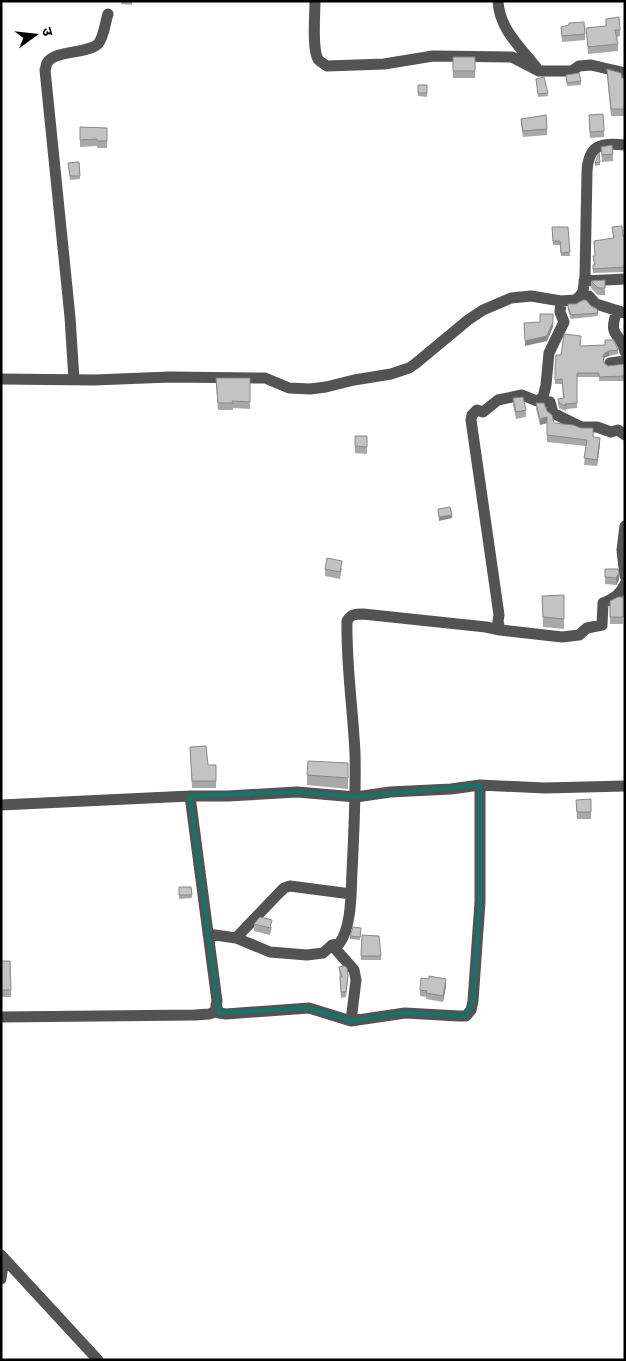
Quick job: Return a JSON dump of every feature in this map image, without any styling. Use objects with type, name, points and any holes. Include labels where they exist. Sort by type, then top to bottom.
[{"type":"street","points":[[315,1],[314,35],[317,57],[327,66],[384,64],[433,56],[512,58],[539,71],[572,71],[579,66],[591,65],[625,73]]},
{"type":"street","points":[[498,1],[501,20],[508,32],[539,71]]},
{"type":"street","points":[[74,380],[70,317],[45,70],[51,58],[97,45],[108,14]]},
{"type":"street","points":[[1,379],[265,378],[289,388],[310,389],[401,371],[414,364],[468,320],[498,302],[520,296],[561,301],[575,300],[580,296],[584,281],[589,157],[599,146],[605,144],[625,145]]},
{"type":"street","points":[[584,281],[625,279]]},
{"type":"street","points":[[580,296],[589,296],[596,304],[621,312],[613,324],[613,330],[624,347],[625,352]]},
{"type":"street","points":[[537,401],[545,393],[549,352],[564,322],[560,312],[561,301]]},
{"type":"street","points":[[610,363],[625,361]]},
{"type":"street","points":[[500,630],[471,420],[472,414],[498,400],[522,395],[537,401],[550,402],[554,413],[581,427],[597,427],[611,432],[622,431]]},
{"type":"street","points":[[625,526],[622,550],[625,576]]},
{"type":"street","points":[[208,934],[236,938],[270,952],[307,955],[323,953],[332,945],[338,944],[345,934],[350,913],[356,797],[347,629],[347,621],[350,617],[354,614],[363,614],[562,637],[579,635],[587,628],[602,625],[603,603],[621,592],[625,584]]},
{"type":"street","points":[[216,1005],[219,1014],[309,1008],[352,1021],[405,1013],[466,1016],[473,1001],[480,902],[480,785]]},
{"type":"street","points":[[1,805],[297,792],[356,797],[390,792],[451,789],[480,785],[545,788],[625,786]]},
{"type":"street","points":[[1,1017],[195,1015],[214,1012],[217,1001],[190,796]]},
{"type":"street","points":[[236,938],[284,888],[290,886],[302,887],[351,894]]},
{"type":"street","points":[[332,945],[354,970],[356,980],[352,1021]]},
{"type":"street","points":[[1,1279],[3,1256]]},
{"type":"street","points":[[3,1256],[98,1360]]},
{"type":"highlighted area","points":[[480,785],[480,902],[473,1001],[466,1016],[405,1013],[351,1021],[309,1008],[219,1013],[190,796],[297,792],[356,797]]},
{"type":"building","points":[[619,17],[620,30],[615,30],[618,44],[588,47],[586,28],[606,26],[606,19]]},
{"type":"building","points":[[584,22],[585,34],[562,36],[561,27],[569,25],[569,23]]},
{"type":"building","points":[[453,57],[475,57],[475,71],[453,71]]},
{"type":"building","points":[[607,69],[621,73],[622,78],[625,78],[625,109],[611,109]]},
{"type":"building","points":[[579,73],[581,81],[567,83],[566,75]]},
{"type":"building","points":[[544,77],[548,93],[538,94],[536,79]]},
{"type":"building","points":[[418,85],[427,85],[427,93],[418,93]]},
{"type":"building","points":[[603,114],[604,131],[590,132],[589,115]]},
{"type":"building","points":[[546,115],[547,129],[523,131],[521,119]]},
{"type":"building","points":[[80,127],[107,128],[107,141],[97,141],[97,139],[80,140]]},
{"type":"building","points":[[612,145],[613,154],[602,155],[601,147]]},
{"type":"building","points":[[599,153],[600,162],[595,163]]},
{"type":"building","points":[[79,162],[80,176],[70,176],[68,163]]},
{"type":"building","points":[[622,226],[623,236],[625,236],[625,267],[593,269],[593,265],[595,265],[593,256],[595,256],[594,241],[614,238],[612,227]]},
{"type":"building","points":[[552,227],[568,227],[570,252],[561,253],[560,241],[553,241]]},
{"type":"building","points":[[605,280],[605,288],[598,288],[591,281]]},
{"type":"building","points":[[586,300],[597,309],[598,313],[571,315],[568,304],[576,304]]},
{"type":"building","points":[[540,314],[553,314],[553,322],[547,336],[525,341],[524,323],[540,322]]},
{"type":"building","points":[[564,334],[581,336],[580,346],[605,345],[605,340],[614,340],[618,350],[605,353],[603,356],[604,363],[608,366],[625,364],[625,376],[599,377],[599,373],[577,373],[577,403],[565,404],[566,406],[559,403],[558,399],[564,398],[562,379],[555,380],[556,355],[561,355]]},
{"type":"building","points":[[216,378],[250,378],[250,402],[232,401],[233,403],[218,403]]},
{"type":"building","points":[[523,397],[526,410],[516,412],[513,398]]},
{"type":"building","points":[[536,403],[544,403],[547,411],[552,415],[554,423],[581,428],[593,428],[593,437],[600,438],[597,460],[584,458],[587,440],[547,435],[547,417],[540,419]]},
{"type":"building","points":[[355,436],[367,436],[367,447],[355,446]]},
{"type":"building","points":[[450,507],[452,515],[439,517],[438,509]]},
{"type":"building","points":[[327,558],[342,561],[340,572],[325,569]]},
{"type":"building","points":[[605,569],[618,569],[619,573],[616,578],[605,577]]},
{"type":"building","points":[[564,595],[564,619],[543,617],[542,596]]},
{"type":"building","points":[[623,597],[623,617],[610,617],[610,601]]},
{"type":"building","points":[[206,746],[208,765],[216,765],[216,781],[192,781],[190,747]]},
{"type":"building","points":[[308,761],[348,763],[348,778],[307,775]]},
{"type":"building","points":[[591,799],[591,812],[577,812],[576,800]]},
{"type":"building","points":[[179,887],[191,887],[192,895],[179,895]]},
{"type":"building","points":[[260,917],[272,920],[270,928],[254,924]]},
{"type":"building","points":[[353,927],[361,928],[360,937],[350,936]]},
{"type":"building","points":[[362,935],[379,936],[381,956],[361,956]]},
{"type":"building","points":[[1,961],[10,961],[11,990],[1,990]]},
{"type":"building","points":[[345,966],[348,975],[346,992],[341,992],[340,977],[342,977],[339,967]]},
{"type":"building","points":[[429,976],[446,979],[443,996],[420,990],[421,978],[429,979]]}]
